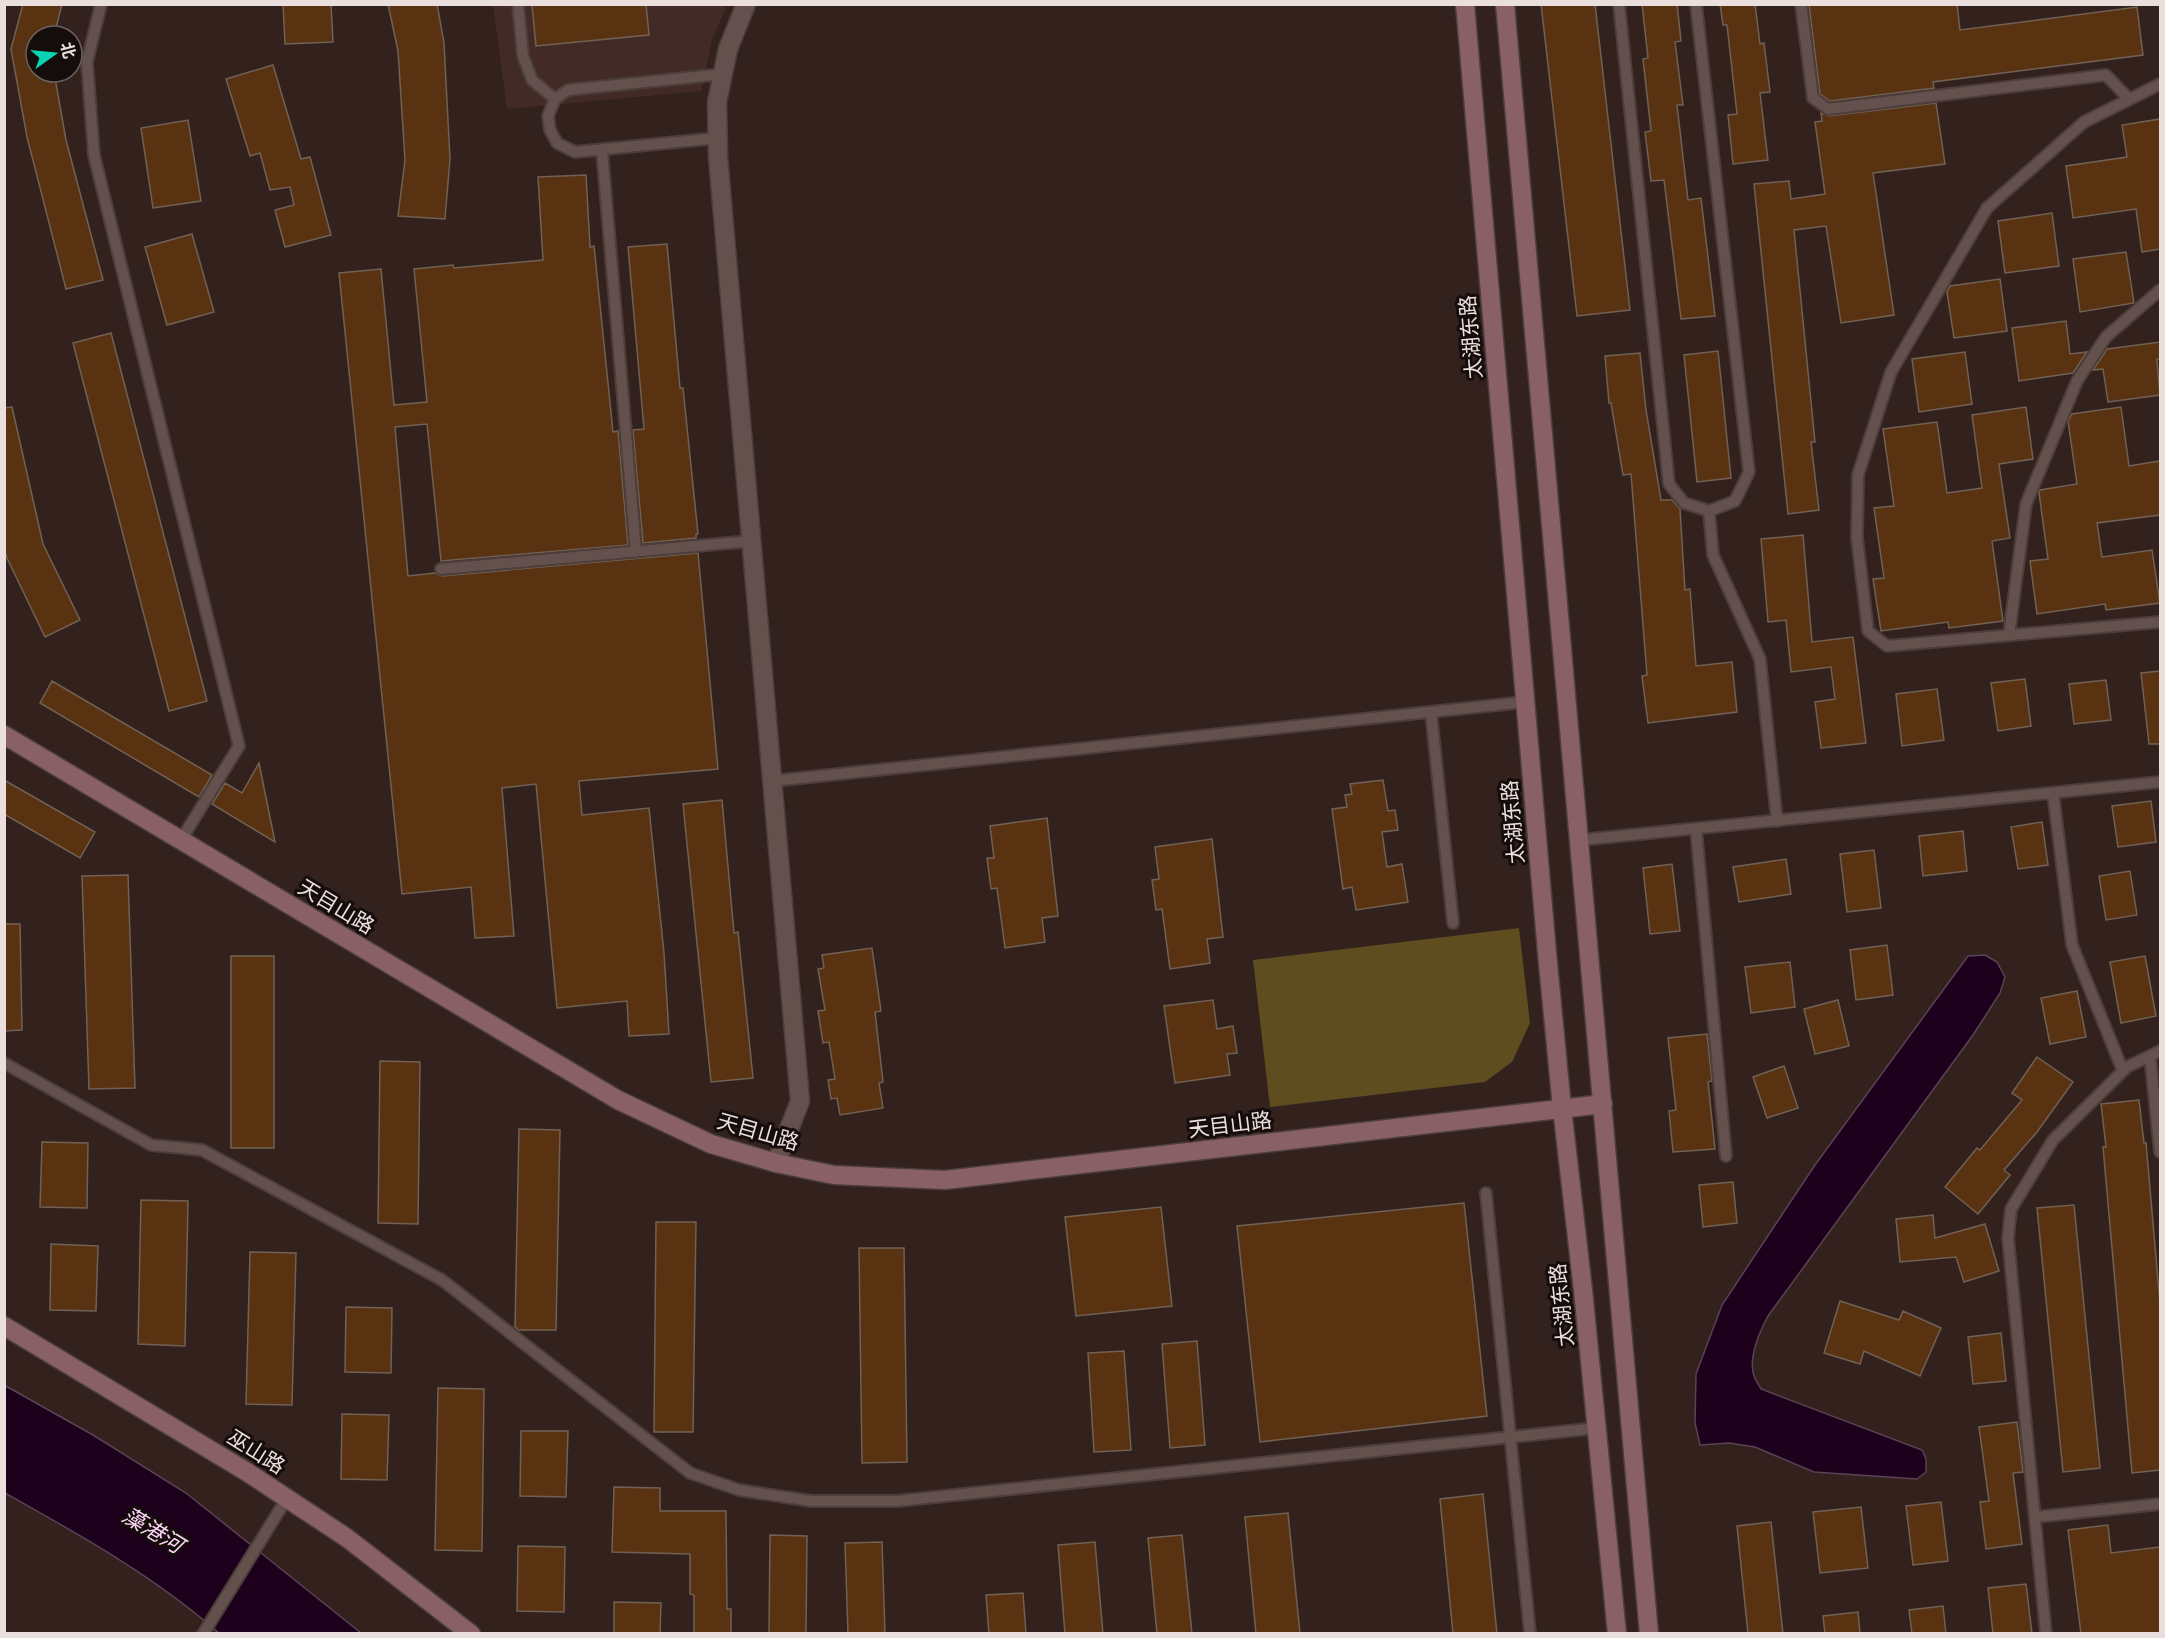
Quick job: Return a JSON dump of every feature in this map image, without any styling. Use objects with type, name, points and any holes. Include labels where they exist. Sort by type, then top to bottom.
[{"type":"main road","name":"太湖东路","points":[[1465,4],[1562,1108],[1582,1278],[1617,1634]]},
{"type":"main road","points":[[1505,4],[1649,1634]]},
{"type":"main road","name":"天目山路","points":[[4,735],[618,1100],[711,1144],[776,1163],[834,1175],[945,1180],[1603,1104]]},
{"type":"main road","name":"巫山路","points":[[4,1326],[287,1498],[347,1538],[471,1634]]},
{"type":"street","points":[[746,4],[728,49],[717,102],[718,157],[801,1101],[776,1163]]},
{"type":"lane","points":[[101,4],[87,62],[94,155],[239,746],[181,840]]},
{"type":"lane","points":[[518,4],[523,56],[532,80],[555,99]]},
{"type":"lane","points":[[1619,4],[1669,484],[1684,503],[1709,511],[1735,501],[1749,472],[1696,4]]},
{"type":"lane","points":[[1801,4],[1813,98],[1828,109],[2106,75],[2129,99]]},
{"type":"lane","points":[[718,138],[575,152],[557,143],[550,130],[548,116],[555,99],[568,90],[723,74]]},
{"type":"lane","points":[[2160,84],[2084,122],[1987,208],[1891,372],[1858,475],[1857,538],[1868,631],[1887,646],[2160,622]]},
{"type":"lane","points":[[602,150],[636,552]]},
{"type":"lane","points":[[2009,635],[2026,504],[2077,381],[2106,337],[2160,290]]},
{"type":"lane","points":[[1709,511],[1713,555],[1760,659],[1778,821]]},
{"type":"lane","points":[[441,569],[751,541]]},
{"type":"lane","points":[[772,782],[1525,702]]},
{"type":"lane","points":[[1431,712],[1453,923]]},
{"type":"lane","points":[[1580,840],[2160,782]]},
{"type":"lane","points":[[2053,793],[2072,945],[2123,1071]]},
{"type":"lane","points":[[1696,829],[1726,1156]]},
{"type":"lane","points":[[2046,1634],[2008,1238],[2011,1209],[2053,1140],[2123,1071],[2160,1051]]},
{"type":"lane","points":[[2150,1056],[2160,1152]]},
{"type":"lane","points":[[4,1063],[151,1144],[202,1150],[442,1280],[690,1473],[739,1490],[811,1501],[897,1501],[1597,1428]]},
{"type":"lane","points":[[1486,1193],[1530,1634]]},
{"type":"lane","points":[[202,1634],[287,1498]]},
{"type":"lane","points":[[2035,1517],[2160,1504]]},
{"type":"shaded area","points":[[493,5],[727,5],[712,40],[701,91],[507,109]]},
{"type":"shaded area","points":[[1519,928],[1530,1023],[1512,1062],[1485,1082],[1270,1107],[1253,960]]},
{"type":"water","points":[[1985,955],[1997,962],[2005,977],[2000,993],[1973,1035],[1768,1316],[1758,1338],[1752,1361],[1754,1376],[1761,1389],[1922,1450],[1926,1459],[1926,1472],[1917,1479],[1814,1472],[1755,1447],[1729,1443],[1700,1445],[1695,1423],[1696,1374],[1722,1305],[1815,1165],[1968,956]]},
{"type":"water","name":"藻港河","points":[[4,1385],[93,1435],[186,1493],[361,1633],[219,1633],[169,1593],[142,1575],[89,1541],[5,1493]]},
{"type":"building","points":[[23,4],[62,4],[57,24],[24,24],[24,84],[56,84],[66,140],[103,280],[66,289],[27,137],[11,49]]},
{"type":"building","points":[[283,4],[331,4],[333,42],[285,44]]},
{"type":"building","points":[[388,4],[437,4],[444,43],[450,159],[445,219],[398,216],[405,160],[398,51]]},
{"type":"building","points":[[532,4],[646,4],[649,35],[536,46]]},
{"type":"building","points":[[1541,4],[1595,4],[1630,310],[1577,316]]},
{"type":"building","points":[[1642,4],[1677,4],[1681,41],[1675,42],[1683,105],[1677,105],[1688,200],[1701,198],[1715,316],[1681,319],[1664,180],[1651,181],[1645,132],[1651,131],[1643,59],[1648,58]]},
{"type":"building","points":[[1720,4],[1755,4],[1760,44],[1764,43],[1770,92],[1760,93],[1768,160],[1733,164],[1728,115],[1737,114],[1727,25],[1723,25]]},
{"type":"building","points":[[1809,4],[1957,4],[1960,30],[2137,7],[2143,55],[1933,82],[1934,88],[1830,101],[1820,94]]},
{"type":"building","points":[[273,65],[301,159],[310,157],[331,235],[285,247],[275,210],[294,205],[290,187],[270,190],[260,153],[250,156],[226,79]]},
{"type":"building","points":[[1936,103],[1945,164],[1873,173],[1894,315],[1841,323],[1826,226],[1794,230],[1815,442],[1811,442],[1819,510],[1788,514],[1754,184],[1789,181],[1791,199],[1825,194],[1815,122],[1822,121],[1821,113],[1829,116]]},
{"type":"building","points":[[2160,119],[2160,249],[2142,252],[2136,209],[2073,218],[2066,166],[2127,157],[2122,125]]},
{"type":"building","points":[[188,120],[201,201],[153,208],[141,128]]},
{"type":"building","points":[[586,175],[590,247],[594,246],[613,432],[618,431],[628,545],[441,561],[427,424],[395,427],[408,576],[435,573],[442,576],[698,553],[718,769],[579,781],[582,815],[649,808],[664,953],[669,1034],[629,1036],[627,1001],[557,1008],[536,784],[502,788],[514,936],[475,938],[471,887],[402,894],[339,273],[381,269],[394,405],[427,402],[414,269],[543,260],[538,177]]},
{"type":"building","points":[[2052,213],[2059,266],[2005,273],[1998,221]]},
{"type":"building","points":[[192,234],[214,312],[167,325],[145,247]]},
{"type":"building","points":[[667,244],[680,388],[683,388],[698,534],[696,538],[643,543],[633,430],[644,429],[628,247]]},
{"type":"building","points":[[2126,252],[2134,303],[2080,312],[2073,259]]},
{"type":"building","points":[[2000,279],[2007,331],[1954,338],[1947,292],[1950,286]]},
{"type":"building","points":[[2066,321],[2070,354],[2087,352],[2073,373],[2019,381],[2012,328]]},
{"type":"building","points":[[111,333],[207,701],[169,711],[73,343]]},
{"type":"building","points":[[2160,342],[2160,359],[2157,359],[2160,395],[2108,402],[2103,369],[2093,370],[2107,349]]},
{"type":"building","points":[[1718,351],[1731,478],[1697,482],[1684,355]]},
{"type":"building","points":[[1965,352],[1972,404],[1919,412],[1912,359]]},
{"type":"building","points":[[1640,353],[1646,410],[1661,500],[1672,500],[1680,509],[1685,590],[1690,589],[1696,666],[1732,662],[1737,712],[1648,723],[1642,676],[1647,675],[1631,474],[1623,475],[1611,403],[1609,403],[1605,356]]},
{"type":"building","points":[[12,407],[43,544],[80,620],[45,637],[4,548],[4,408]]},
{"type":"building","points":[[2026,407],[2033,459],[1999,464],[2010,538],[1992,541],[2003,621],[1949,628],[1948,622],[1881,631],[1873,579],[1884,578],[1874,508],[1894,506],[1883,429],[1937,422],[1947,493],[1982,488],[1972,415]]},
{"type":"building","points":[[2121,407],[2129,466],[2160,461],[2160,515],[2097,523],[2102,557],[2152,550],[2160,603],[2106,610],[2105,604],[2037,614],[2030,561],[2048,559],[2039,493],[2040,490],[2077,484],[2068,421],[2072,414]]},
{"type":"building","points":[[1803,535],[1812,642],[1853,637],[1866,743],[1821,748],[1815,702],[1835,699],[1831,667],[1791,672],[1786,620],[1768,622],[1761,539]]},
{"type":"building","points":[[2160,671],[2160,744],[2149,744],[2141,673]]},
{"type":"building","points":[[2025,679],[2031,726],[1998,731],[1991,683]]},
{"type":"building","points":[[2106,680],[2111,720],[2074,724],[2069,684]]},
{"type":"building","points":[[52,681],[212,775],[199,797],[40,703]]},
{"type":"building","points":[[1937,689],[1944,740],[1902,746],[1896,694]]},
{"type":"building","points":[[259,763],[275,842],[212,804],[225,783],[242,793]]},
{"type":"building","points":[[4,780],[95,832],[80,858],[4,814]]},
{"type":"building","points":[[1383,780],[1388,811],[1395,810],[1398,830],[1382,832],[1387,867],[1402,864],[1408,902],[1356,910],[1352,887],[1343,889],[1332,809],[1347,807],[1345,795],[1352,794],[1350,784]]},
{"type":"building","points":[[722,800],[734,933],[738,932],[753,1078],[711,1082],[683,804]]},
{"type":"building","points":[[2151,801],[2156,842],[2118,847],[2112,806]]},
{"type":"building","points":[[1047,818],[1058,916],[1042,918],[1045,942],[1005,948],[997,888],[991,889],[987,858],[994,858],[990,826]]},
{"type":"building","points":[[2042,822],[2048,865],[2018,869],[2011,827]]},
{"type":"building","points":[[1963,831],[1967,871],[1923,876],[1919,836]]},
{"type":"building","points":[[1212,839],[1223,937],[1207,939],[1210,963],[1170,969],[1162,909],[1156,910],[1152,880],[1159,879],[1155,847]]},
{"type":"building","points":[[1874,850],[1881,908],[1847,912],[1840,854]]},
{"type":"building","points":[[1786,859],[1791,894],[1739,902],[1733,867]]},
{"type":"building","points":[[1672,864],[1680,931],[1650,934],[1643,868]]},
{"type":"building","points":[[2130,871],[2137,915],[2106,920],[2099,876]]},
{"type":"building","points":[[128,875],[135,1088],[89,1089],[82,876]]},
{"type":"building","points":[[4,924],[20,924],[22,1030],[4,1031]]},
{"type":"building","points":[[1887,945],[1893,995],[1856,1000],[1850,950]]},
{"type":"building","points":[[872,948],[881,1011],[875,1012],[883,1082],[879,1083],[883,1108],[840,1115],[837,1098],[831,1099],[828,1080],[835,1079],[829,1042],[823,1043],[818,1011],[825,1010],[818,969],[824,968],[822,955]]},
{"type":"building","points":[[231,956],[274,956],[274,1148],[231,1148]]},
{"type":"building","points":[[2145,956],[2156,1016],[2121,1023],[2110,962]]},
{"type":"building","points":[[1790,962],[1795,1007],[1751,1013],[1745,967]]},
{"type":"building","points":[[2077,991],[2086,1037],[2050,1044],[2041,998]]},
{"type":"building","points":[[1213,1000],[1217,1029],[1233,1026],[1237,1053],[1227,1054],[1230,1075],[1175,1083],[1164,1006]]},
{"type":"building","points":[[1838,1000],[1849,1046],[1815,1054],[1804,1009]]},
{"type":"building","points":[[1707,1034],[1712,1081],[1708,1082],[1715,1149],[1673,1152],[1669,1111],[1676,1110],[1668,1038]]},
{"type":"building","points":[[2037,1057],[2073,1082],[2037,1132],[2004,1170],[2010,1175],[1978,1214],[1945,1187],[1977,1148],[1980,1150],[2022,1100],[2012,1093]]},
{"type":"building","points":[[380,1061],[420,1062],[418,1224],[378,1223]]},
{"type":"building","points":[[1784,1066],[1798,1108],[1767,1118],[1753,1077]]},
{"type":"building","points":[[2139,1100],[2144,1143],[2146,1143],[2160,1303],[2160,1470],[2132,1473],[2101,1104]]},
{"type":"building","points":[[519,1129],[560,1130],[556,1330],[518,1330],[515,1327]]},
{"type":"building","points":[[42,1142],[88,1143],[87,1208],[40,1207]]},
{"type":"building","points":[[1733,1182],[1737,1223],[1703,1227],[1699,1185]]},
{"type":"building","points":[[141,1200],[188,1201],[185,1346],[138,1344]]},
{"type":"building","points":[[1464,1203],[1487,1416],[1260,1442],[1237,1226]]},
{"type":"building","points":[[2074,1205],[2100,1468],[2063,1472],[2037,1208]]},
{"type":"building","points":[[1161,1207],[1172,1306],[1076,1316],[1065,1217]]},
{"type":"building","points":[[1933,1215],[1935,1238],[1985,1224],[1999,1271],[1964,1282],[1956,1257],[1900,1262],[1896,1219]]},
{"type":"building","points":[[656,1222],[696,1222],[693,1432],[654,1432]]},
{"type":"building","points":[[51,1244],[98,1246],[96,1311],[50,1310]]},
{"type":"building","points":[[859,1248],[904,1248],[907,1462],[862,1463]]},
{"type":"building","points":[[250,1252],[296,1253],[292,1405],[246,1404]]},
{"type":"building","points":[[1840,1301],[1899,1320],[1903,1311],[1941,1328],[1920,1376],[1864,1351],[1860,1364],[1824,1353]]},
{"type":"building","points":[[346,1307],[392,1308],[391,1373],[345,1372]]},
{"type":"building","points":[[2001,1333],[2006,1381],[1973,1384],[1968,1337]]},
{"type":"building","points":[[1197,1341],[1205,1445],[1170,1448],[1162,1344]]},
{"type":"building","points":[[1124,1351],[1131,1450],[1094,1452],[1088,1353]]},
{"type":"building","points":[[438,1388],[484,1389],[482,1551],[435,1550]]},
{"type":"building","points":[[342,1414],[389,1415],[387,1480],[341,1479]]},
{"type":"building","points":[[2017,1422],[2023,1472],[2013,1473],[2022,1544],[1986,1549],[1980,1502],[1989,1501],[1979,1427]]},
{"type":"building","points":[[521,1431],[568,1431],[566,1497],[520,1496]]},
{"type":"building","points":[[614,1487],[660,1488],[660,1511],[726,1511],[727,1609],[731,1609],[731,1634],[694,1634],[694,1595],[690,1594],[690,1554],[612,1552]]},
{"type":"building","points":[[1483,1494],[1497,1634],[1453,1634],[1440,1499]]},
{"type":"building","points":[[1941,1502],[1948,1561],[1913,1565],[1906,1506]]},
{"type":"building","points":[[1861,1507],[1868,1568],[1820,1573],[1813,1512]]},
{"type":"building","points":[[1288,1513],[1300,1634],[1256,1634],[1245,1517]]},
{"type":"building","points":[[1771,1522],[1783,1634],[1748,1634],[1737,1526]]},
{"type":"building","points":[[2108,1525],[2111,1553],[2160,1547],[2160,1634],[2081,1634],[2068,1530]]},
{"type":"building","points":[[770,1535],[807,1536],[806,1634],[769,1634]]},
{"type":"building","points":[[1182,1535],[1192,1634],[1157,1634],[1148,1538]]},
{"type":"building","points":[[882,1542],[885,1634],[848,1634],[845,1543]]},
{"type":"building","points":[[1095,1542],[1103,1634],[1065,1634],[1058,1545]]},
{"type":"building","points":[[518,1546],[565,1547],[564,1612],[517,1611]]},
{"type":"building","points":[[2026,1584],[2032,1634],[1993,1634],[1988,1588]]},
{"type":"building","points":[[1023,1593],[1026,1634],[989,1634],[986,1595]]},
{"type":"building","points":[[614,1602],[661,1603],[660,1634],[614,1634]]},
{"type":"building","points":[[1943,1606],[1946,1634],[1912,1634],[1909,1610]]},
{"type":"building","points":[[1858,1612],[1860,1634],[1825,1634],[1823,1616]]}]
